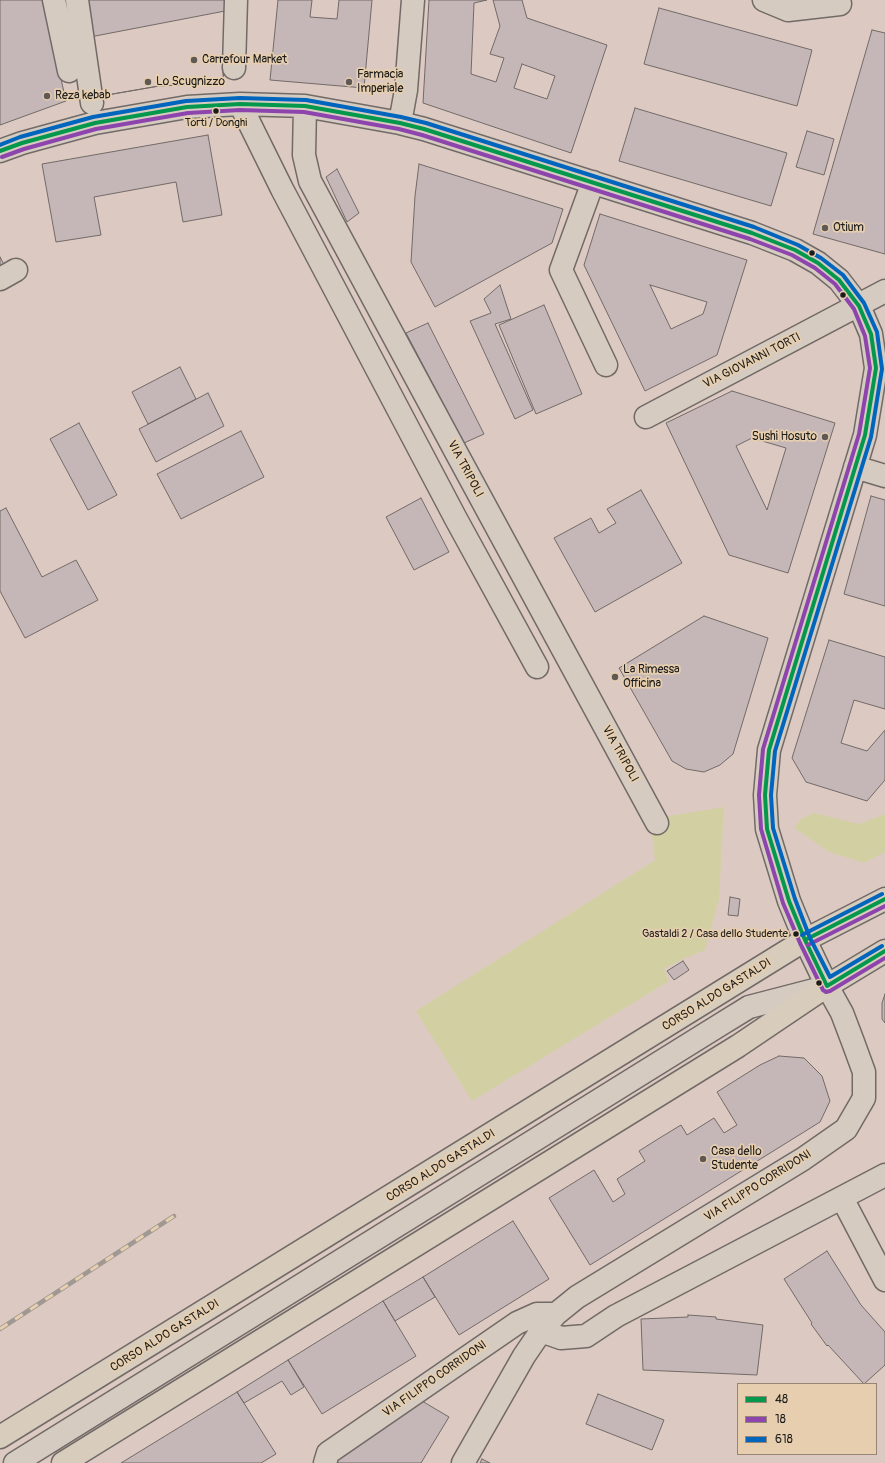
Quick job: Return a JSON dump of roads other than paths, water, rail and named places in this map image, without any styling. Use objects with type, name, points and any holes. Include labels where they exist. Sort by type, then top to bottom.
[{"type":"main road","name":"CORSO ALDO GASTALDI","points":[[0,1437],[805,940],[885,899]]},
{"type":"main road","points":[[63,1463],[738,1046],[827,986],[885,951]]},
{"type":"street","points":[[54,0],[69,70]]},
{"type":"street","points":[[77,0],[92,103]]},
{"type":"street","points":[[234,68],[236,0]]},
{"type":"street","points":[[400,123],[406,90],[413,0]]},
{"type":"street","points":[[764,0],[788,10],[840,4]]},
{"type":"street","points":[[240,104],[286,196],[456,519],[537,667]]},
{"type":"street","points":[[0,151],[22,143],[96,123],[187,107],[240,104],[306,106],[400,123],[752,232],[794,250],[818,263],[839,280],[859,306]]},
{"type":"street","name":"VIA TRIPOLI","points":[[306,106],[304,155],[310,181],[456,454],[657,823]]},
{"type":"street","points":[[593,182],[561,270],[606,365]]},
{"type":"street","name":"VIA GIOVANNI TORTI","points":[[646,416],[859,306],[885,291]]},
{"type":"street","name":"VIA FILIPPO CORRIDONI","points":[[463,1463],[524,1356],[541,1331],[556,1314],[577,1297],[803,1159],[846,1129],[864,1098],[864,1072],[842,1013],[805,940],[789,901],[767,829],[765,796],[769,750],[865,435],[876,368],[871,334],[859,306]]},
{"type":"street","points":[[855,467],[885,476]]},
{"type":"street","points":[[15,1463],[723,1023],[749,1008],[827,986]]},
{"type":"street","points":[[541,1331],[561,1338],[586,1336],[616,1316],[885,1175]]},
{"type":"street","points":[[842,1198],[885,1280]]},
{"type":"street","name":"VIA FILIPPO CORRIDONI","points":[[325,1463],[328,1453],[516,1323],[537,1314],[556,1314]]},
{"type":"railway","points":[[0,1329],[174,1216]]},
{"type":"place","name":"Carrefour Market","points":[[194,60]]},
{"type":"place","name":"Lo Scugnizzo","points":[[148,82]]},
{"type":"place","name":"Farmacia Imperiale","points":[[349,82]]},
{"type":"place","name":"Reza kebab","points":[[47,96]]},
{"type":"place","name":"Torti / Donghi","points":[[216,111]]},
{"type":"place","name":"Otium","points":[[825,228]]},
{"type":"place","name":"Sushi Hosuto","points":[[825,437]]},
{"type":"place","name":"La Rimessa Officina","points":[[615,677]]},
{"type":"place","name":"Gastaldi 2 / Casa dello Studente","points":[[796,934]]},
{"type":"place","name":"Casa dello Studente","points":[[703,1159]]}]
